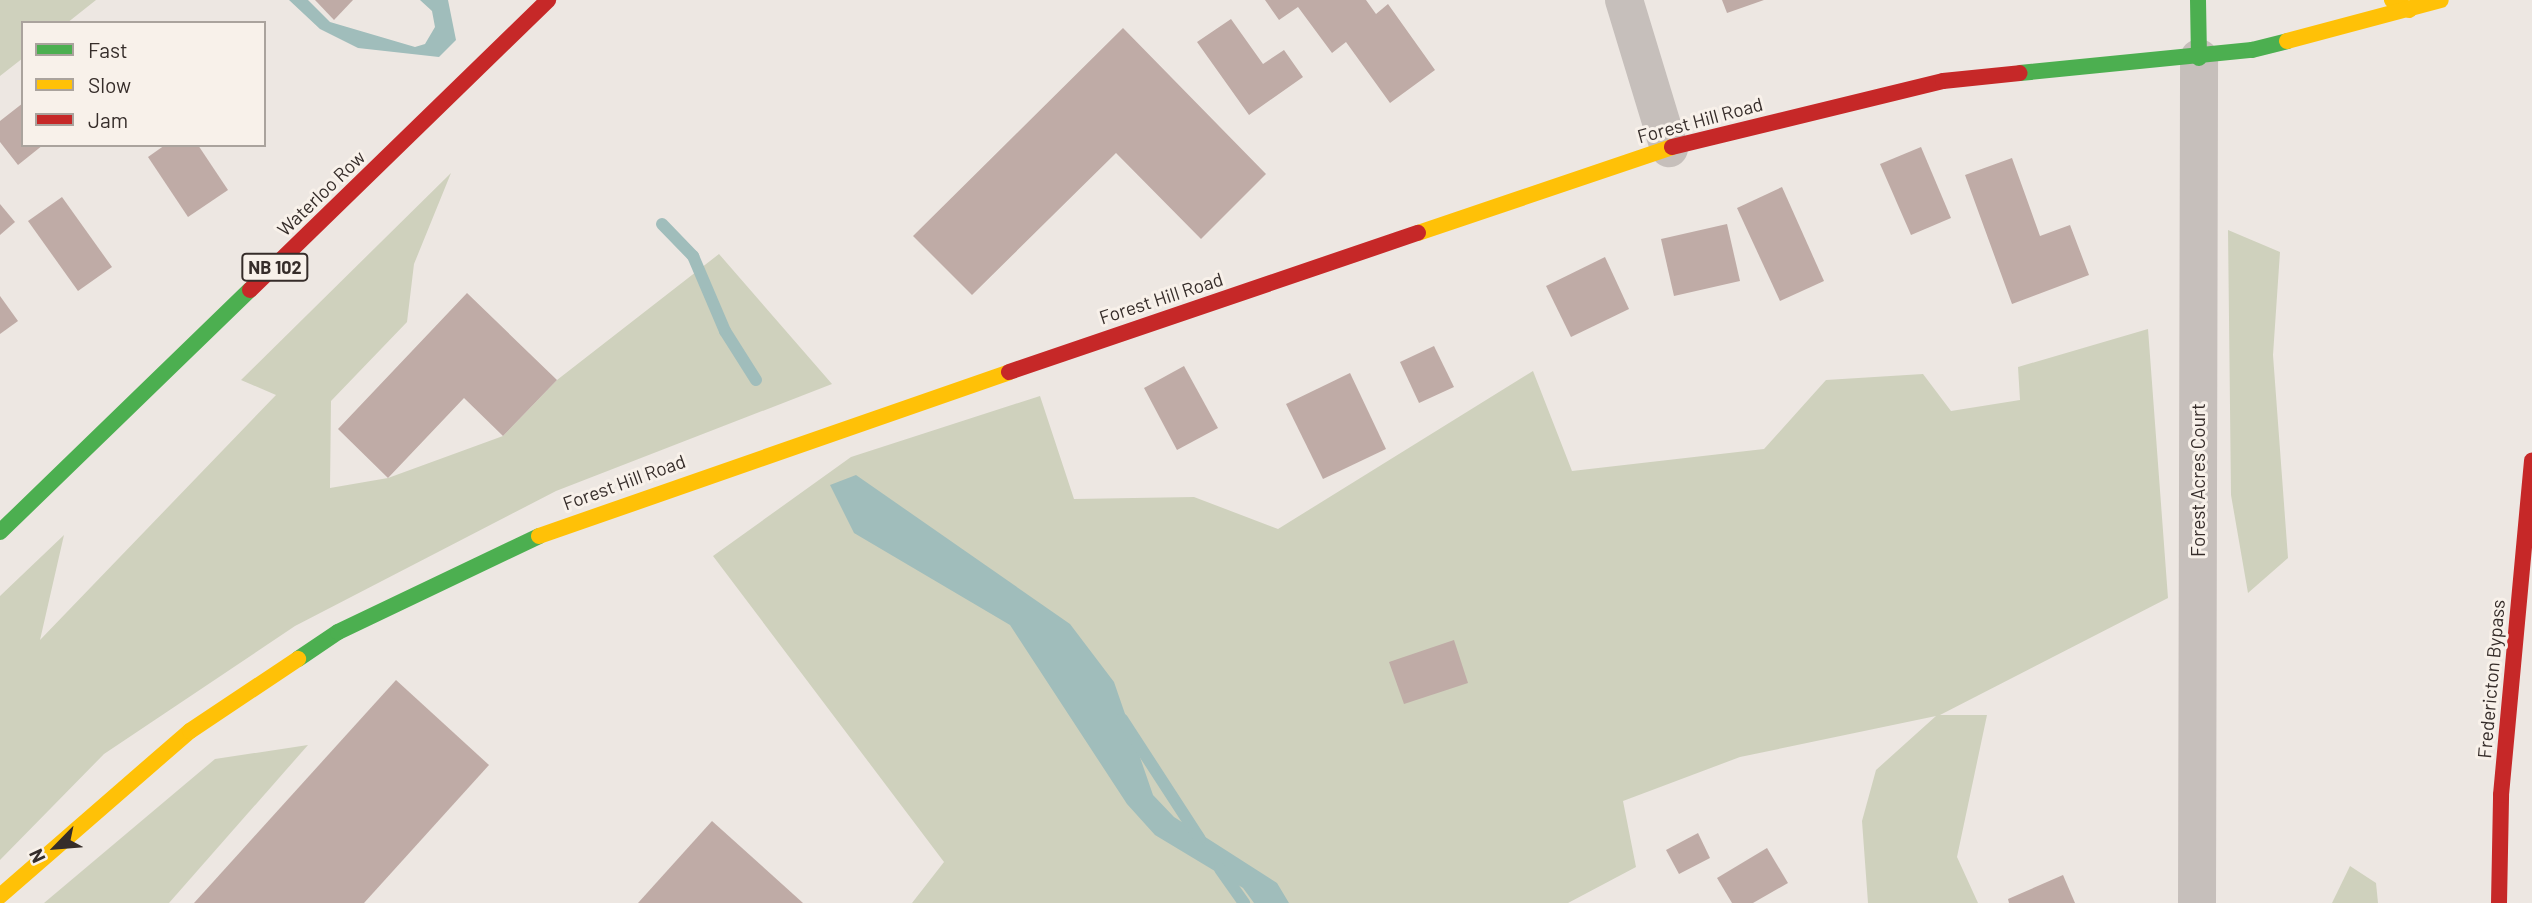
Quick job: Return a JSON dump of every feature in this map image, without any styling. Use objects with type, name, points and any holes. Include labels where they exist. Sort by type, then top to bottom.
[{"type":"main road","name":"Waterloo Row","points":[[0,531],[548,0]]},
{"type":"main road","points":[[2198,0],[2199,58]]},
{"type":"main road","points":[[2392,0],[2409,10]]},
{"type":"main road","name":"Forest Hill Road","points":[[0,896],[190,732],[338,632],[495,552],[830,430],[1669,148],[1943,81],[2199,58],[2409,10],[2441,0]]},
{"type":"main road","name":"Fredericton Bypass","points":[[2499,903],[2501,795],[2532,460]]},
{"type":"street","points":[[1624,0],[1669,148]]},
{"type":"street","name":"Forest Acres Court","points":[[2197,903],[2199,58]]},
{"type":"green space","points":[[0,0],[96,0],[70,21],[21,21],[21,60],[0,76]]},
{"type":"green space","points":[[451,173],[414,264],[407,322],[331,401],[330,488],[388,478],[503,436],[557,380],[719,254],[832,384],[556,491],[295,626],[104,754],[0,860],[0,596],[64,535],[40,640],[276,395],[241,380]]},
{"type":"green space","points":[[2228,230],[2280,252],[2273,355],[2288,558],[2248,593],[2231,495]]},
{"type":"green space","points":[[2148,329],[2168,598],[1940,715],[1987,715],[1957,857],[1978,903],[1868,903],[1862,821],[1876,770],[1936,716],[1740,757],[1623,801],[1636,867],[1568,903],[912,903],[944,862],[713,556],[851,457],[1040,396],[1074,499],[1194,497],[1278,529],[1533,371],[1572,471],[1764,449],[1826,380],[1923,374],[1951,411],[2020,400],[2018,367]]},
{"type":"green space","points":[[308,745],[169,903],[44,903],[215,759]]},
{"type":"green space","points":[[2350,866],[2376,883],[2378,903],[2332,903]]},
{"type":"water","points":[[289,0],[308,0],[330,22],[415,47],[425,44],[435,27],[432,11],[420,0],[448,0],[456,40],[439,57],[358,48],[320,29]]},
{"type":"water","points":[[856,475],[1070,624],[1114,682],[1153,795],[1174,817],[1277,883],[1289,903],[1254,903],[1243,888],[1155,835],[1127,804],[1010,625],[854,533],[830,485]]},
{"type":"building","points":[[315,0],[353,0],[334,20]]},
{"type":"building","points":[[1265,0],[1366,0],[1376,14],[1388,4],[1435,70],[1390,103],[1346,42],[1332,53],[1298,7],[1279,20]]},
{"type":"building","points":[[1722,0],[1764,0],[1727,13]]},
{"type":"building","points":[[1231,19],[1263,64],[1284,50],[1303,77],[1249,115],[1197,42]]},
{"type":"building","points":[[1123,28],[1266,174],[1201,239],[1116,153],[972,295],[913,236]]},
{"type":"building","points":[[21,105],[21,147],[40,147],[18,165],[0,142],[0,121]]},
{"type":"building","points":[[162,147],[199,147],[228,190],[188,217],[148,157]]},
{"type":"building","points":[[1921,147],[1951,218],[1911,235],[1880,164]]},
{"type":"building","points":[[2012,158],[2040,236],[2070,225],[2089,275],[2012,304],[1965,175]]},
{"type":"building","points":[[1782,187],[1824,281],[1780,301],[1737,208]]},
{"type":"building","points":[[62,197],[112,267],[78,291],[28,221]]},
{"type":"building","points":[[0,204],[15,222],[0,235]]},
{"type":"building","points":[[1727,224],[1740,281],[1674,296],[1661,239]]},
{"type":"building","points":[[1605,257],[1629,309],[1571,337],[1546,286]]},
{"type":"building","points":[[467,293],[557,380],[503,436],[464,398],[388,478],[338,429]]},
{"type":"building","points":[[0,296],[18,321],[0,334]]},
{"type":"building","points":[[1434,346],[1454,387],[1419,403],[1400,362]]},
{"type":"building","points":[[1184,366],[1218,428],[1177,450],[1144,388]]},
{"type":"building","points":[[1350,373],[1386,449],[1323,479],[1286,404]]},
{"type":"building","points":[[1454,640],[1468,683],[1404,704],[1389,662]]},
{"type":"building","points":[[396,680],[489,765],[364,903],[194,903]]},
{"type":"building","points":[[712,821],[803,903],[638,903]]},
{"type":"building","points":[[1698,833],[1710,858],[1679,874],[1666,850]]},
{"type":"building","points":[[1767,848],[1788,883],[1753,903],[1732,903],[1717,878]]},
{"type":"building","points":[[2063,875],[2075,903],[2009,903],[2008,899]]},
{"type":"waterway","points":[[662,224],[693,256],[725,331],[756,380]]},
{"type":"waterway","points":[[1122,719],[1200,839]]},
{"type":"waterway","points":[[1220,869],[1244,903]]},
{"type":"traffic: fast","points":[[2198,0],[2199,58]]},
{"type":"traffic: fast","points":[[2020,73],[2252,50],[2287,41]]},
{"type":"traffic: fast","points":[[0,532],[250,290]]},
{"type":"traffic: fast","points":[[298,659],[338,632],[539,536]]},
{"type":"traffic: slow","points":[[2392,0],[2409,10]]},
{"type":"traffic: slow","points":[[2287,41],[2441,0]]},
{"type":"traffic: slow","points":[[1418,233],[1672,147]]},
{"type":"traffic: slow","points":[[539,536],[1009,372]]},
{"type":"traffic: slow","points":[[0,896],[190,731],[298,659]]},
{"type":"traffic: jam","points":[[250,290],[548,0]]},
{"type":"traffic: jam","points":[[1672,147],[1943,81],[2020,73]]},
{"type":"traffic: jam","points":[[1009,372],[1418,233]]},
{"type":"traffic: jam","points":[[2499,903],[2501,795],[2532,460]]}]
